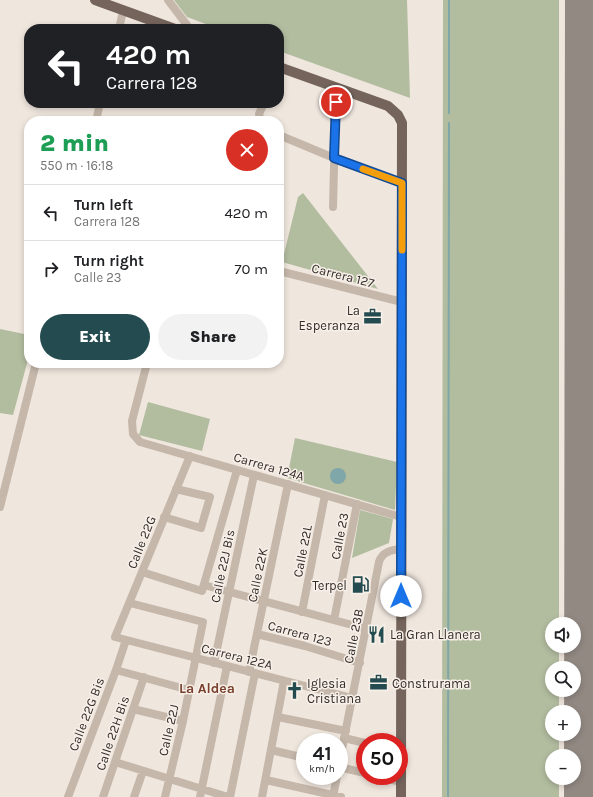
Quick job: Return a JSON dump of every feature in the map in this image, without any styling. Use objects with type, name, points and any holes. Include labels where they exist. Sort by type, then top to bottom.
[{"type":"main road","points":[[96,0],[161,24]]},
{"type":"main road","points":[[284,70],[388,106],[396,112],[400,118],[402,133],[400,733]]},
{"type":"main road","points":[[401,785],[401,797]]},
{"type":"street","points":[[168,0],[186,24]]},
{"type":"street","points":[[120,24],[123,11]]},
{"type":"street","points":[[333,207],[336,88]]},
{"type":"street","points":[[284,136],[334,158],[402,183]]},
{"type":"street","name":"Carrera 127","points":[[284,272],[402,302]]},
{"type":"street","points":[[0,507],[35,368]]},
{"type":"street","name":"Carrera 124A","points":[[146,368],[132,421],[133,434],[140,442],[401,517]]},
{"type":"street","name":"Calle 22G","points":[[115,637],[190,456]]},
{"type":"street","points":[[203,588],[237,470]]},
{"type":"street","name":"Calle 22J Bis","points":[[214,663],[254,474]]},
{"type":"street","name":"Calle 22K","points":[[229,797],[252,672],[257,634],[288,484]]},
{"type":"street","points":[[164,518],[201,528],[210,497],[176,488]]},
{"type":"street","name":"Calle 22L","points":[[302,612],[325,495]]},
{"type":"street","name":"Calle 23","points":[[334,620],[357,504]]},
{"type":"street","name":"Calle 23B","points":[[345,733],[380,559],[388,552],[401,549]]},
{"type":"street","points":[[142,572],[203,588],[229,592],[367,629]]},
{"type":"street","name":"Calle 22J","points":[[130,603],[203,622],[183,721],[165,797]]},
{"type":"street","name":"Carrera 123","points":[[257,634],[305,646],[360,663]]},
{"type":"street","name":"Carrera 122A","points":[[115,637],[352,698]]},
{"type":"street","name":"Calle 22G Bis","points":[[68,797],[126,640]]},
{"type":"street","points":[[201,793],[227,666]]},
{"type":"street","points":[[116,670],[189,690]]},
{"type":"street","name":"Calle 22H Bis","points":[[103,797],[144,677]]},
{"type":"street","points":[[262,797],[284,681]]},
{"type":"street","points":[[133,709],[183,721]]},
{"type":"street","points":[[278,717],[338,733]]},
{"type":"street","points":[[271,750],[296,756]]},
{"type":"street","points":[[115,762],[169,779],[201,793],[229,797]]},
{"type":"street","points":[[134,797],[143,771]]},
{"type":"street","points":[[266,780],[336,796],[337,785]]},
{"type":"green space","points":[[174,0],[407,0],[410,98],[284,53],[284,24],[206,24],[187,17]]},
{"type":"green space","points":[[443,0],[559,0],[559,617],[545,617],[545,653],[559,653],[559,661],[545,661],[545,697],[559,697],[559,705],[545,705],[545,741],[559,741],[559,749],[545,749],[545,785],[559,785],[559,797],[442,797]]},
{"type":"green space","points":[[303,193],[378,289],[284,263],[284,254],[298,197]]},
{"type":"green space","points":[[0,329],[24,334],[24,368],[26,368],[13,415],[0,413]]},
{"type":"green space","points":[[148,402],[210,419],[202,451],[139,435]]},
{"type":"green space","points":[[295,438],[397,462],[395,510],[287,478]]},
{"type":"green space","points":[[360,510],[393,519],[389,543],[352,558]]},
{"type":"water","points":[[338,468],[345,473],[346,476],[341,483],[338,484],[331,479],[330,476],[335,469]]},
{"type":"waterway","points":[[449,0],[449,113]]},
{"type":"waterway","points":[[448,797],[449,123]]},
{"type":"taxiway","points":[[587,296],[593,335]]},
{"type":"taxiway","points":[[586,488],[593,469]]},
{"type":"runway","points":[[586,797],[587,0]]},
{"type":"slow traffic","points":[[363,169],[402,183],[402,250]]},
{"type":"place","name":"La Esperanza","points":[[373,317]]},
{"type":"place","name":"Terpel","points":[[360,585]]},
{"type":"place","name":"La Gran Llanera","points":[[377,634]]},
{"type":"place","name":"Construrama","points":[[379,683]]},
{"type":"place","name":"Iglesia Cristiana","points":[[294,690]]},
{"type":"district","name":"La Aldea","points":[[207,688]]},
{"type":"route","points":[[336,102],[334,158],[402,183],[401,596]]}]
